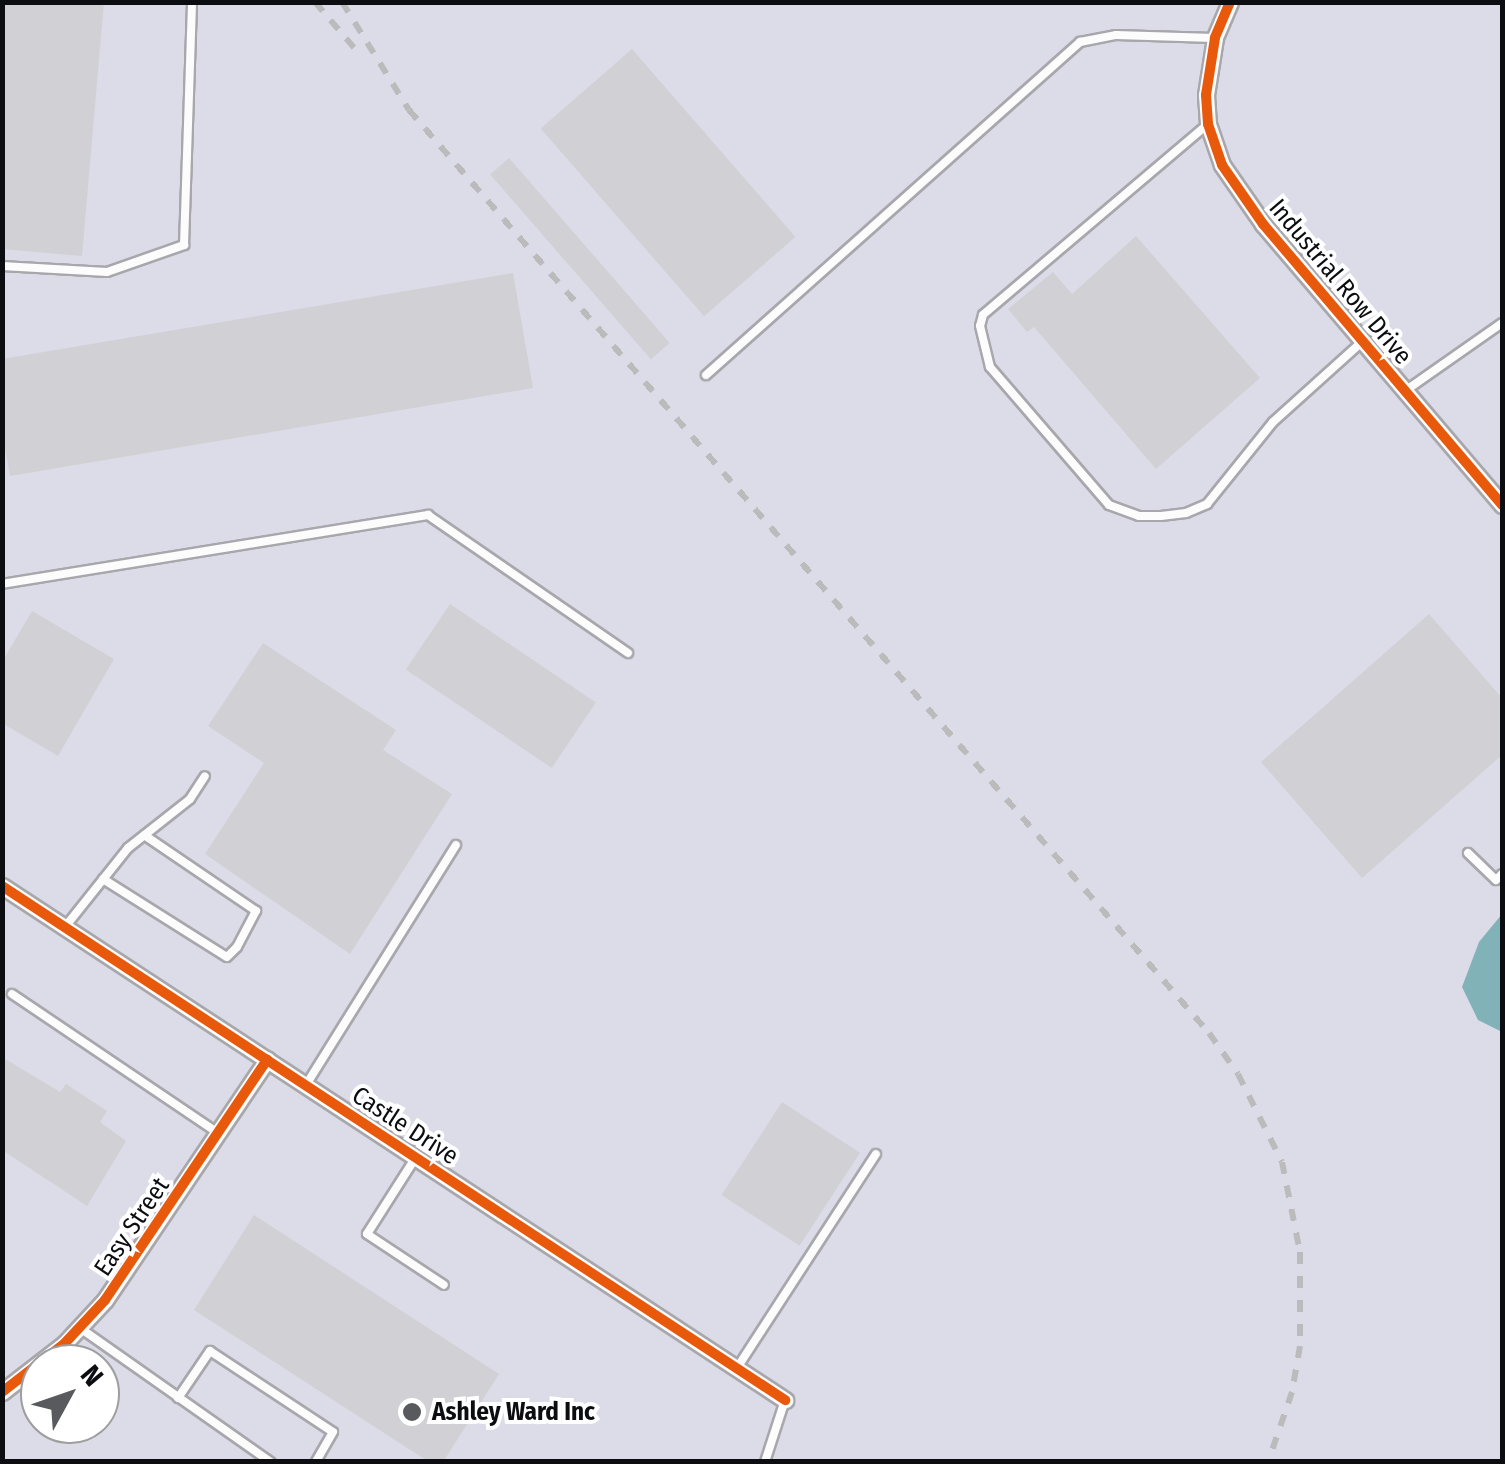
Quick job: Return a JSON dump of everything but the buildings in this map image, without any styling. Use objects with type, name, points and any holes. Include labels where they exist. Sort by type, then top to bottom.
[{"type":"street","name":"Industrial Row Drive","points":[[1230,2],[1215,38],[1206,95],[1208,124],[1222,165],[1236,190],[1502,504]]},
{"type":"street","name":"Castle Drive","points":[[2,886],[784,1400]]},
{"type":"street","name":"Easy Street","points":[[2,1392],[80,1328],[105,1300],[267,1060]]},
{"type":"lane","points":[[2,266],[106,272],[184,244],[192,2]]},
{"type":"lane","points":[[706,375],[1080,42],[1116,35],[1215,38]]},
{"type":"lane","points":[[1208,124],[983,315],[980,326],[990,367],[1109,505],[1139,516],[1161,516],[1186,513],[1207,504],[1273,422],[1363,341]]},
{"type":"lane","points":[[1405,390],[1502,323]]},
{"type":"lane","points":[[2,584],[428,514],[628,653]]},
{"type":"lane","points":[[65,928],[103,879],[144,835],[190,798],[205,776]]},
{"type":"lane","points":[[103,879],[227,956],[237,948],[256,911],[144,835]]},
{"type":"lane","points":[[306,1085],[456,844]]},
{"type":"lane","points":[[1468,853],[1496,880],[1502,874]]},
{"type":"lane","points":[[12,994],[218,1133]]},
{"type":"lane","points":[[737,1368],[876,1154]]},
{"type":"lane","points":[[416,1158],[367,1234],[444,1285]]},
{"type":"lane","points":[[80,1328],[271,1462]]},
{"type":"lane","points":[[178,1398],[210,1351],[333,1432],[316,1462]]},
{"type":"lane","points":[[764,1462],[784,1400]]},
{"type":"shaded area","points":[[3,3],[1502,3],[1502,1461],[3,1462]]},
{"type":"water","points":[[1502,914],[1502,1032],[1478,1020],[1462,987],[1479,942]]},
{"type":"railway","points":[[315,2],[356,50]]},
{"type":"railway","points":[[342,2],[409,110],[1209,1033],[1238,1074],[1282,1162],[1300,1252],[1300,1346],[1292,1392],[1268,1462]]},
{"type":"cycle path","points":[[1230,2],[1215,38],[1206,95],[1208,124],[1222,165],[1263,224],[1502,505]]},
{"type":"cycle path","points":[[2,886],[785,1400]]},
{"type":"cycle path","points":[[2,1392],[64,1344],[105,1300],[267,1060]]},
{"type":"place","name":"Ashley Ward Inc","points":[[412,1412]]}]
